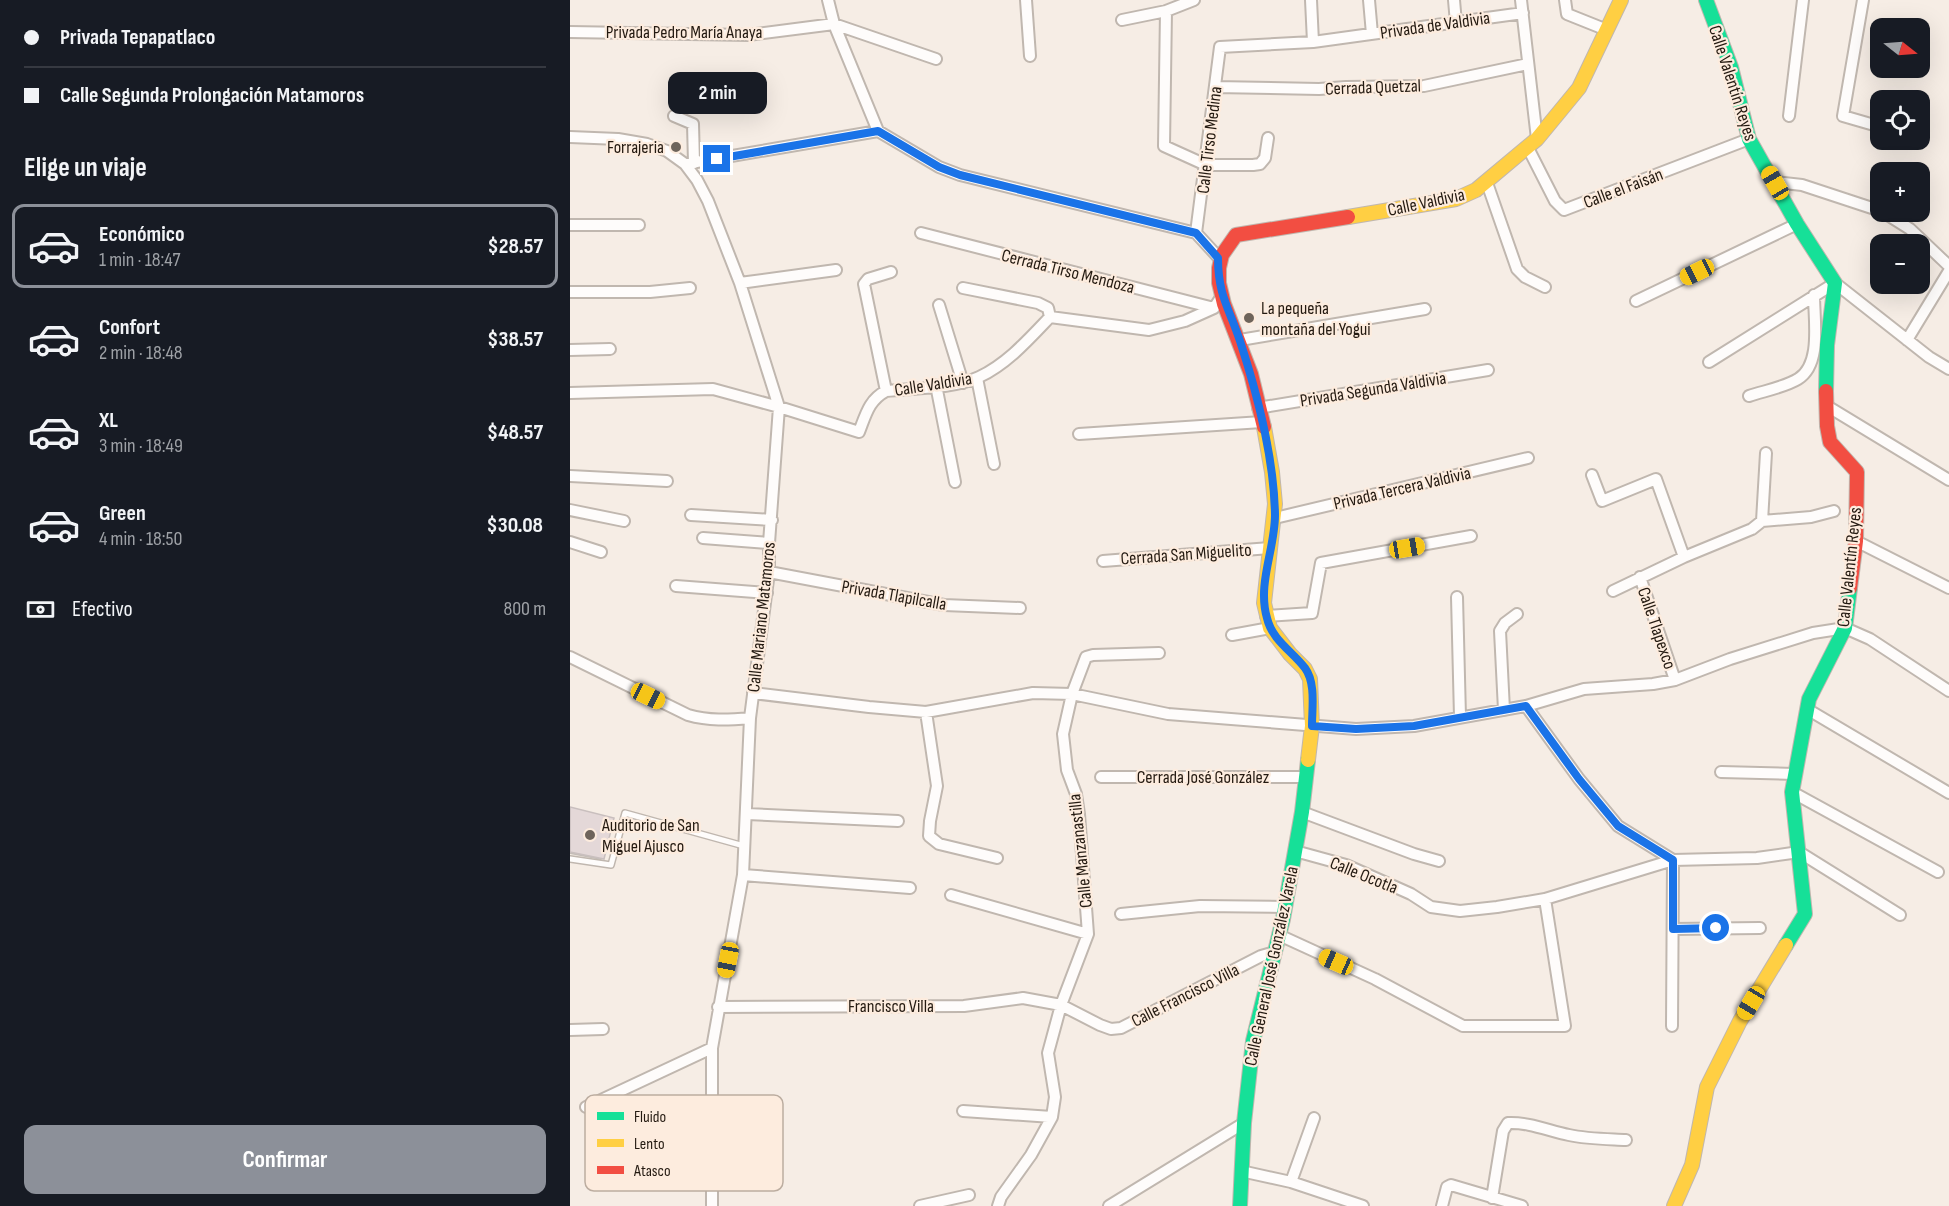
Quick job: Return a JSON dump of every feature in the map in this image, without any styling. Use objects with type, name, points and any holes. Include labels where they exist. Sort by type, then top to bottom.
[{"type":"street","points":[[828,0],[834,24],[878,131],[939,167],[960,175],[1196,233],[1218,258],[1218,302],[1240,340],[1262,422],[1274,490],[1275,518],[1264,603],[1268,622]]},
{"type":"street","points":[[1026,0],[1030,56]]},
{"type":"street","points":[[1122,20],[1166,11],[1194,0]]},
{"type":"street","points":[[1311,0],[1313,42]]},
{"type":"street","points":[[1369,0],[1372,34]]},
{"type":"street","points":[[1454,0],[1456,24]]},
{"type":"street","points":[[1521,0],[1528,64],[1532,144]]},
{"type":"street","points":[[1565,0],[1567,14],[1607,30]]},
{"type":"street","name":"Calle Valdivia","points":[[1218,258],[1236,235],[1456,199],[1487,183],[1532,144],[1579,88],[1621,0]]},
{"type":"street","name":"Calle Valentín Reyes","points":[[1674,1206],[1692,1165],[1707,1087],[1740,1020],[1805,914],[1792,792],[1794,774],[1809,699],[1845,628],[1856,540],[1857,472],[1830,442],[1827,426],[1827,345],[1834,283],[1749,140],[1731,67],[1706,0]]},
{"type":"street","points":[[1789,116],[1803,0]]},
{"type":"street","points":[[1863,0],[1844,116],[1870,124]]},
{"type":"street","points":[[1166,11],[1164,146],[1206,165],[1260,164],[1264,158],[1268,138]]},
{"type":"street","name":"Privada de Valdivia","points":[[1220,47],[1313,42],[1523,13]]},
{"type":"street","points":[[834,24],[936,59]]},
{"type":"street","name":"Privada Pedro María Anaya","points":[[570,32],[748,35],[834,24]]},
{"type":"street","name":"Calle Tirso Medina","points":[[1196,233],[1220,47]]},
{"type":"street","name":"Cerrada Quetzal","points":[[1215,87],[1319,89],[1424,86],[1528,64]]},
{"type":"street","points":[[674,116],[693,124],[689,164],[878,131]]},
{"type":"street","name":"Calle Mariano Matamoros","points":[[570,137],[618,139],[647,144],[667,151],[689,164],[708,201],[740,283],[779,407],[769,572],[750,718],[743,874],[712,1048],[712,1095]]},
{"type":"street","name":"Calle el Faisán","points":[[1532,144],[1555,201],[1564,210],[1749,140]]},
{"type":"street","points":[[1487,183],[1518,269],[1525,277],[1545,287]]},
{"type":"street","points":[[1775,183],[1802,185],[1870,207]]},
{"type":"street","points":[[1899,222],[1910,229],[1949,266]]},
{"type":"street","points":[[1636,301],[1797,224]]},
{"type":"street","points":[[570,225],[639,225]]},
{"type":"street","name":"Cerrada Tirso Mendoza","points":[[921,233],[1218,302]]},
{"type":"street","points":[[740,283],[836,270]]},
{"type":"street","points":[[1907,340],[1949,271]]},
{"type":"street","points":[[886,391],[864,284],[868,279],[891,272]]},
{"type":"street","points":[[1709,362],[1834,283],[1929,357],[1949,369]]},
{"type":"street","points":[[570,292],[650,292],[690,288]]},
{"type":"street","points":[[963,288],[1038,303],[1048,308],[1050,317],[1149,330],[1185,321],[1218,302]]},
{"type":"street","points":[[1749,396],[1797,380],[1810,369],[1814,357],[1814,296]]},
{"type":"street","points":[[939,305],[963,383]]},
{"type":"street","points":[[1240,340],[1425,309]]},
{"type":"street","name":"Calle Valdivia","points":[[570,393],[713,389],[859,432],[869,404],[878,395],[886,391],[963,383],[977,378],[1015,353],[1050,317]]},
{"type":"street","points":[[570,350],[610,350]]},
{"type":"street","name":"Privada Segunda Valdivia","points":[[1258,408],[1488,370]]},
{"type":"street","points":[[977,378],[994,464]]},
{"type":"street","points":[[936,386],[955,482]]},
{"type":"street","points":[[1827,406],[1949,480]]},
{"type":"street","points":[[1080,434],[1262,422]]},
{"type":"street","points":[[1762,521],[1766,453]]},
{"type":"street","name":"Privada Tercera Valdivia","points":[[1275,518],[1528,458]]},
{"type":"street","points":[[1592,475],[1602,501],[1656,479],[1684,556]]},
{"type":"street","points":[[570,476],[667,481]]},
{"type":"street","points":[[570,510],[624,521]]},
{"type":"street","points":[[1613,591],[1684,556],[1752,529],[1762,521],[1811,517],[1834,511]]},
{"type":"street","points":[[691,515],[772,520]]},
{"type":"street","points":[[1232,635],[1268,622],[1312,613],[1321,563],[1471,536]]},
{"type":"street","points":[[703,538],[769,543]]},
{"type":"street","points":[[1856,540],[1949,588]]},
{"type":"street","points":[[570,542],[601,552]]},
{"type":"street","name":"Cerrada San Miguelito","points":[[1103,561],[1270,548]]},
{"type":"street","name":"Privada Tlapilcalla","points":[[769,572],[944,605],[1020,608]]},
{"type":"street","name":"Calle Tlapexco","points":[[1640,577],[1675,680]]},
{"type":"street","points":[[676,586],[767,593]]},
{"type":"street","points":[[1457,597],[1460,717]]},
{"type":"street","points":[[1504,710],[1500,632],[1505,623],[1517,614]]},
{"type":"street","name":"Calle General José González Varela","points":[[1240,1206],[1244,1123],[1253,1041],[1285,907],[1302,812],[1312,726],[1312,694],[1305,669],[1290,654],[1268,622]]},
{"type":"street","points":[[753,693],[926,712],[1033,693],[1072,694],[1168,714],[1356,729],[1414,726],[1526,706],[1584,689],[1653,684],[1675,680],[1730,659],[1803,637],[1845,628],[1870,639],[1949,691]]},
{"type":"street","name":"Calle Manzanastilla","points":[[1052,1117],[1055,1097],[1048,1053],[1061,1005],[1088,934],[1079,814],[1076,794],[1067,770],[1063,735],[1072,694],[1086,657],[1160,653]]},
{"type":"street","points":[[570,657],[687,715],[721,721],[750,718]]},
{"type":"street","points":[[1526,706],[1579,779],[1618,826],[1673,860]]},
{"type":"street","points":[[1807,709],[1949,793]]},
{"type":"street","points":[[926,712],[937,786],[929,836],[939,844],[997,858]]},
{"type":"street","points":[[1722,772],[1794,774]]},
{"type":"street","name":"Cerrada José González","points":[[1101,777],[1306,777]]},
{"type":"street","points":[[1792,792],[1938,872]]},
{"type":"street","points":[[1302,812],[1414,854],[1439,861]]},
{"type":"street","points":[[747,814],[898,821]]},
{"type":"street","name":"Calle Ocotla","points":[[1295,851],[1346,865],[1411,894],[1431,907],[1460,911],[1545,899]]},
{"type":"street","points":[[1279,935],[1375,979],[1463,1026],[1565,1026],[1545,899],[1673,860],[1757,858],[1799,852],[1900,915]]},
{"type":"street","points":[[1672,1026],[1673,860]]},
{"type":"street","points":[[743,874],[910,888]]},
{"type":"street","points":[[951,895],[1088,934]]},
{"type":"street","points":[[1120,914],[1200,906],[1285,907]]},
{"type":"street","points":[[1673,929],[1760,928]]},
{"type":"street","name":"Calle Francisco Villa","points":[[1061,1005],[1100,1025],[1111,1029],[1120,1028],[1261,956],[1275,952]]},
{"type":"street","name":"Francisco Villa","points":[[718,1007],[964,1006],[1023,998],[1061,1005]]},
{"type":"street","points":[[570,1030],[603,1029]]},
{"type":"street","points":[[612,1095],[712,1048]]},
{"type":"street","points":[[963,1111],[1052,1117],[1031,1155],[1001,1197],[998,1206]]},
{"type":"street","points":[[1291,1182],[1314,1118]]},
{"type":"street","points":[[1109,1206],[1244,1123]]},
{"type":"street","points":[[1492,1198],[1503,1131],[1508,1123],[1528,1125],[1569,1135],[1626,1140]]},
{"type":"street","points":[[1241,1170],[1291,1182],[1363,1206]]},
{"type":"street","points":[[1442,1206],[1447,1187],[1451,1185],[1522,1206]]},
{"type":"street","points":[[920,1206],[969,1195]]},
{"type":"lane","points":[[570,859],[611,866],[625,813],[744,846]]},
{"type":"building","name":"Auditorio de San Miguel Ajusco","points":[[570,807],[614,818],[604,859],[570,852]]},
{"type":"traffic: fast","points":[[1706,0],[1731,67],[1749,139],[1797,224],[1835,283],[1827,345],[1826,391]]},
{"type":"traffic: fast","points":[[1786,945],[1805,914],[1792,792],[1809,699],[1845,628],[1850,588]]},
{"type":"traffic: fast","points":[[1240,1206],[1244,1123],[1253,1041],[1283,919],[1302,812],[1308,760]]},
{"type":"traffic: slow","points":[[1348,217],[1456,199],[1476,190],[1537,139],[1579,88],[1621,0]]},
{"type":"traffic: slow","points":[[1264,427],[1275,504],[1264,603],[1270,628],[1305,669],[1310,679],[1312,726],[1308,760]]},
{"type":"traffic: slow","points":[[1674,1206],[1692,1165],[1707,1087],[1740,1021],[1786,945]]},
{"type":"traffic: jam","points":[[1264,427],[1251,374],[1224,304],[1219,283],[1222,255],[1236,235],[1348,217]]},
{"type":"traffic: jam","points":[[1826,391],[1830,442],[1857,472],[1856,541],[1850,588]]},
{"type":"place","name":"Forrajeria","points":[[676,147]]},
{"type":"place","name":"La pequeña montaña del Yogui","points":[[1249,318]]},
{"type":"place","name":"Auditorio de San Miguel Ajusco","points":[[590,835]]},
{"type":"route","points":[[717,159],[878,131],[939,167],[960,175],[1196,233],[1218,258],[1218,278],[1222,296],[1240,340],[1262,422],[1271,467],[1275,518],[1266,574],[1264,603],[1266,616],[1270,628],[1305,669],[1310,680],[1312,726],[1356,729],[1414,726],[1526,706],[1579,779],[1618,826],[1673,860],[1673,929],[1716,928]]}]
